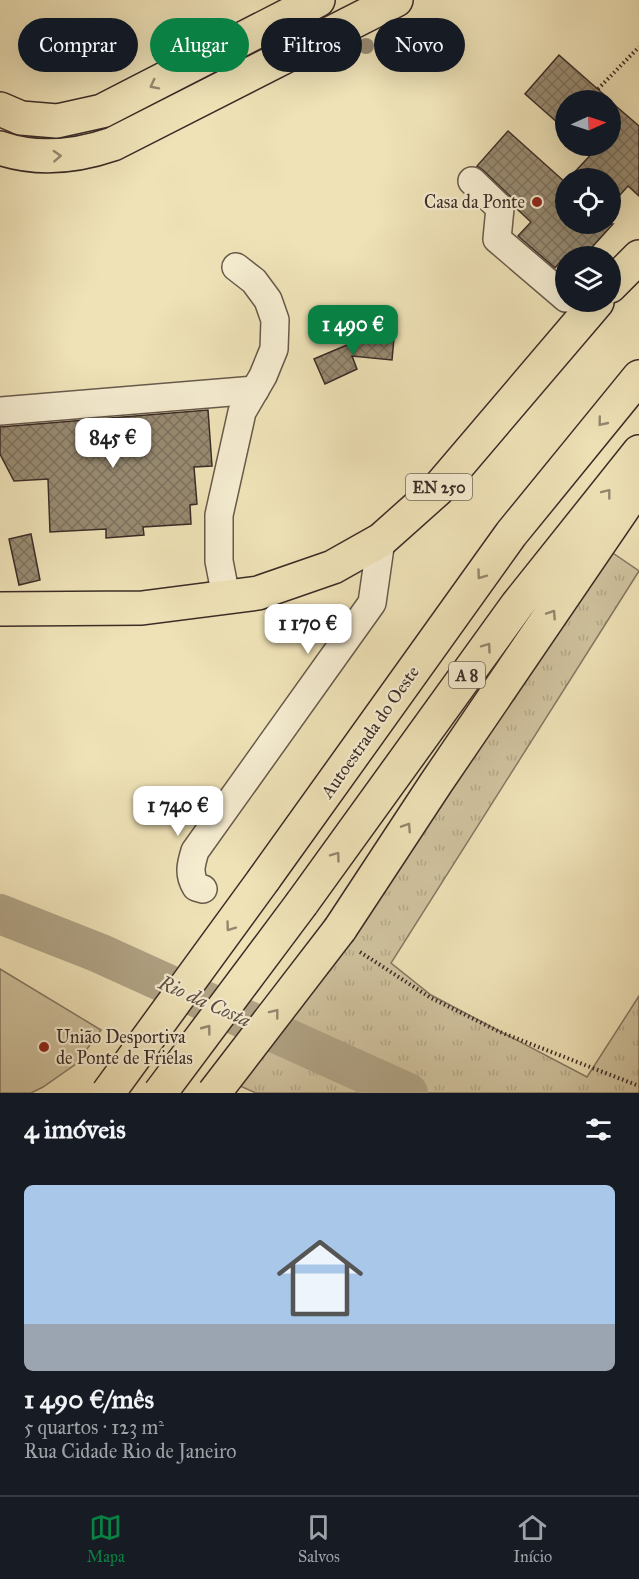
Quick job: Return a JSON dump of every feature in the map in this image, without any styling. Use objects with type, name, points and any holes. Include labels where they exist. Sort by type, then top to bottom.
[{"type":"main road","points":[[0,109],[21,118],[57,121],[102,111],[318,0]]},
{"type":"main road","points":[[0,148],[14,153],[61,156],[87,153],[113,144],[396,0]]},
{"type":"main road","points":[[621,275],[639,256]]},
{"type":"main road","name":"EN 250","points":[[0,609],[142,608],[258,593],[333,567],[381,540],[437,490],[573,312]]},
{"type":"main road","name":"Autoestrada do Oeste","points":[[108,1093],[511,534],[639,376]]},
{"type":"main road","name":"A 8","points":[[160,1093],[302,903],[517,605],[639,452]]},
{"type":"main road","points":[[214,1093],[350,940],[436,783],[639,484]]},
{"type":"street","points":[[472,181],[500,208],[497,239],[555,285]]},
{"type":"street","points":[[226,597],[219,561],[219,515],[242,412],[263,376],[274,349],[276,320],[268,300],[254,281],[236,267]]},
{"type":"street","points":[[0,411],[255,390]]},
{"type":"street","points":[[203,889],[196,887],[191,879],[190,868],[195,851],[372,603],[381,540]]},
{"type":"path","points":[[598,89],[639,47]]},
{"type":"path","points":[[350,940],[431,998],[500,1032],[639,1086]]},
{"type":"green space","points":[[604,547],[639,571],[391,963],[431,995],[587,1077],[639,996],[639,1093],[256,1093],[240,1086]]},
{"type":"green space","name":"União Desportiva de Ponte de Frielas","points":[[0,969],[101,1030],[76,1064],[31,1093],[0,1093]]},
{"type":"building","points":[[559,55],[599,90],[555,90],[555,120],[525,94]]},
{"type":"building","points":[[621,110],[639,126],[639,196],[628,186],[621,194],[621,168],[578,168],[590,156],[621,156]]},
{"type":"building","name":"Casa da Ponte","points":[[508,131],[555,173],[555,234],[604,234],[593,246],[555,246],[555,268],[518,236],[531,222],[516,208],[511,197],[477,166]]},
{"type":"building","points":[[368,336],[394,338],[392,360],[352,356],[357,369],[325,384],[314,359]]},
{"type":"building","points":[[208,410],[212,466],[194,467],[197,504],[190,505],[191,524],[143,527],[144,535],[106,538],[106,529],[50,532],[48,479],[14,481],[0,454],[0,427]]},
{"type":"building","points":[[31,534],[40,580],[19,585],[9,539]]},
{"type":"waterway","name":"Rio da Costa","points":[[0,914],[99,953],[408,1093]]},
{"type":"place","name":"Casa da Ponte","points":[[537,202]]},
{"type":"place","name":"União Desportiva de Ponte de Frielas","points":[[44,1047]]}]
